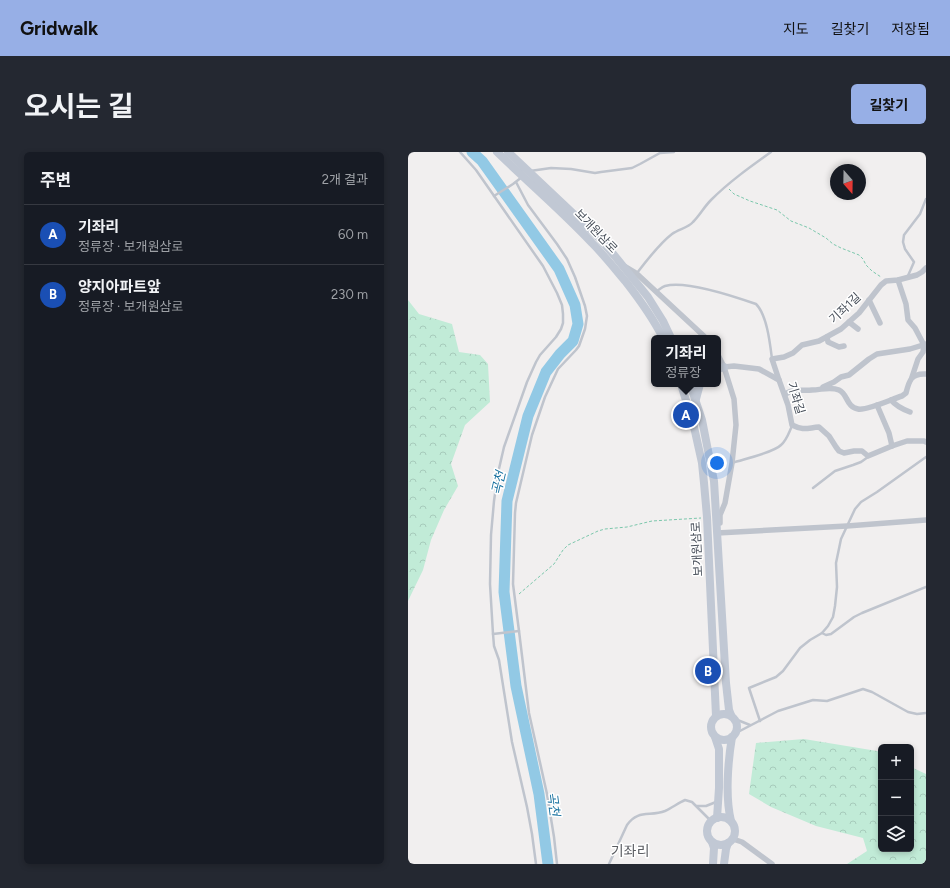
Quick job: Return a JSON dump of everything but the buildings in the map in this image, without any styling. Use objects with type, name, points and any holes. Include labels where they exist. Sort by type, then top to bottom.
[{"type":"main road","name":"보개원삼로","points":[[497,152],[603,255],[641,302],[661,335]]},
{"type":"main road","name":"보개원삼로","points":[[508,152],[522,176],[599,238],[656,308],[670,335]]},
{"type":"main road","name":"보개원삼로","points":[[682,387],[694,427],[702,463],[707,517],[716,716],[712,721],[711,726],[719,749],[718,800],[714,819],[708,826],[707,832],[714,848],[713,864]]},
{"type":"main road","name":"보개원삼로","points":[[691,387],[702,420],[711,462],[719,533],[726,683],[729,710],[738,728],[730,748],[728,776],[728,805],[731,821],[735,828],[735,834],[726,849],[724,864]]},
{"type":"main road","points":[[696,400],[699,387]]},
{"type":"main road","points":[[716,716],[724,714],[733,717]]},
{"type":"main road","points":[[715,736],[723,740],[729,739],[734,735]]},
{"type":"main road","points":[[714,819],[723,817],[731,821]]},
{"type":"main road","points":[[712,842],[720,845],[731,841]]},
{"type":"street","name":"보개원삼로","points":[[623,266],[636,273],[703,335]]},
{"type":"street","points":[[886,282],[906,278],[922,272],[926,268]]},
{"type":"street","points":[[820,388],[840,390],[845,394],[847,400],[855,409],[867,408],[902,396],[906,393],[925,344],[908,320],[906,304],[898,280]]},
{"type":"street","name":"기좌1길","points":[[772,360],[793,353],[802,345],[819,341],[841,329],[859,313],[881,285],[886,282]]},
{"type":"street","points":[[869,300],[880,323]]},
{"type":"street","points":[[849,322],[858,329]]},
{"type":"street","points":[[827,337],[828,342],[839,347],[844,346]]},
{"type":"street","points":[[785,394],[795,390],[811,390],[820,388],[834,382],[841,377],[849,375],[877,354],[910,349],[925,344]]},
{"type":"street","points":[[772,360],[779,380]]},
{"type":"street","name":"기좌길","points":[[721,368],[734,366],[759,369],[779,380],[785,394],[792,425],[798,429],[818,428],[829,436],[840,451],[844,453],[862,451],[868,456]]},
{"type":"street","name":"보개원삼로","points":[[719,533],[720,515],[725,503],[732,463],[736,425],[734,398],[721,368]]},
{"type":"street","points":[[912,377],[917,374],[926,374]]},
{"type":"street","points":[[891,400],[900,408],[910,412]]},
{"type":"street","points":[[877,404],[889,433],[892,446]]},
{"type":"street","points":[[868,456],[907,441],[926,442]]},
{"type":"street","points":[[719,533],[926,520]]},
{"type":"street","points":[[731,841],[742,842],[772,864]]},
{"type":"lane","points":[[460,152],[476,170],[516,225],[543,266],[557,292],[562,305],[563,314],[561,329],[540,355],[527,382],[504,447],[498,473],[491,535],[490,584],[494,646],[498,660],[512,742],[527,807],[536,864]]},
{"type":"lane","points":[[494,196],[513,184],[522,176],[551,168],[571,169],[595,173],[632,168],[660,153],[674,152]]},
{"type":"lane","points":[[636,273],[666,240],[693,222],[704,208],[726,186],[771,152]]},
{"type":"lane","points":[[522,176],[528,205],[567,259],[575,277],[587,316],[580,346],[558,369],[545,397],[532,435],[515,513],[514,597],[529,713],[547,794],[557,864]]},
{"type":"lane","points":[[906,278],[914,262],[905,248],[903,242],[904,235],[920,214],[926,199]]},
{"type":"lane","points":[[656,291],[665,286],[674,285],[697,287],[756,304],[760,308],[766,323],[772,360]]},
{"type":"lane","points":[[732,463],[774,450],[786,439],[792,425]]},
{"type":"lane","points":[[813,488],[835,471],[853,466],[868,456]]},
{"type":"lane","points":[[760,721],[749,688],[776,678],[800,648],[822,633],[833,617],[836,606],[836,563],[838,552],[841,539],[855,509],[861,502],[926,458]]},
{"type":"lane","points":[[822,633],[826,635],[831,634],[862,613],[926,587]]},
{"type":"lane","points":[[493,634],[519,631]]},
{"type":"lane","points":[[734,735],[778,711],[814,700],[827,701],[863,688],[908,712],[917,714],[926,713]]},
{"type":"lane","points":[[733,717],[751,725]]},
{"type":"lane","points":[[609,864],[627,825],[634,817],[664,812],[685,800],[692,802],[714,819]]},
{"type":"lane","points":[[697,806],[706,806],[718,800]]},
{"type":"path","points":[[726,186],[734,194],[777,210],[791,221],[809,228],[837,246],[858,255],[872,271],[886,282]]},
{"type":"path","points":[[514,597],[554,564],[568,545],[598,531],[627,527],[652,521],[707,517]]},
{"type":"green space","points":[[408,300],[419,314],[452,324],[459,352],[480,355],[488,364],[490,402],[465,425],[451,464],[458,486],[444,510],[431,540],[423,570],[408,601]]},
{"type":"green space","points":[[804,739],[878,752],[878,852],[914,852],[914,768],[926,774],[926,864],[847,864],[867,851],[863,838],[816,826],[771,807],[749,794],[756,743]]},
{"type":"waterway","name":"곡천","points":[[472,152],[482,161],[559,269],[575,305],[578,324],[573,341],[560,354],[546,372],[528,416],[507,501],[504,592],[516,686],[539,794],[548,864]]},
{"type":"place","name":"기좌리","points":[[686,415]]},
{"type":"place","name":"양지아파트앞","points":[[708,671]]},
{"type":"district","name":"기좌리","points":[[630,851]]}]
